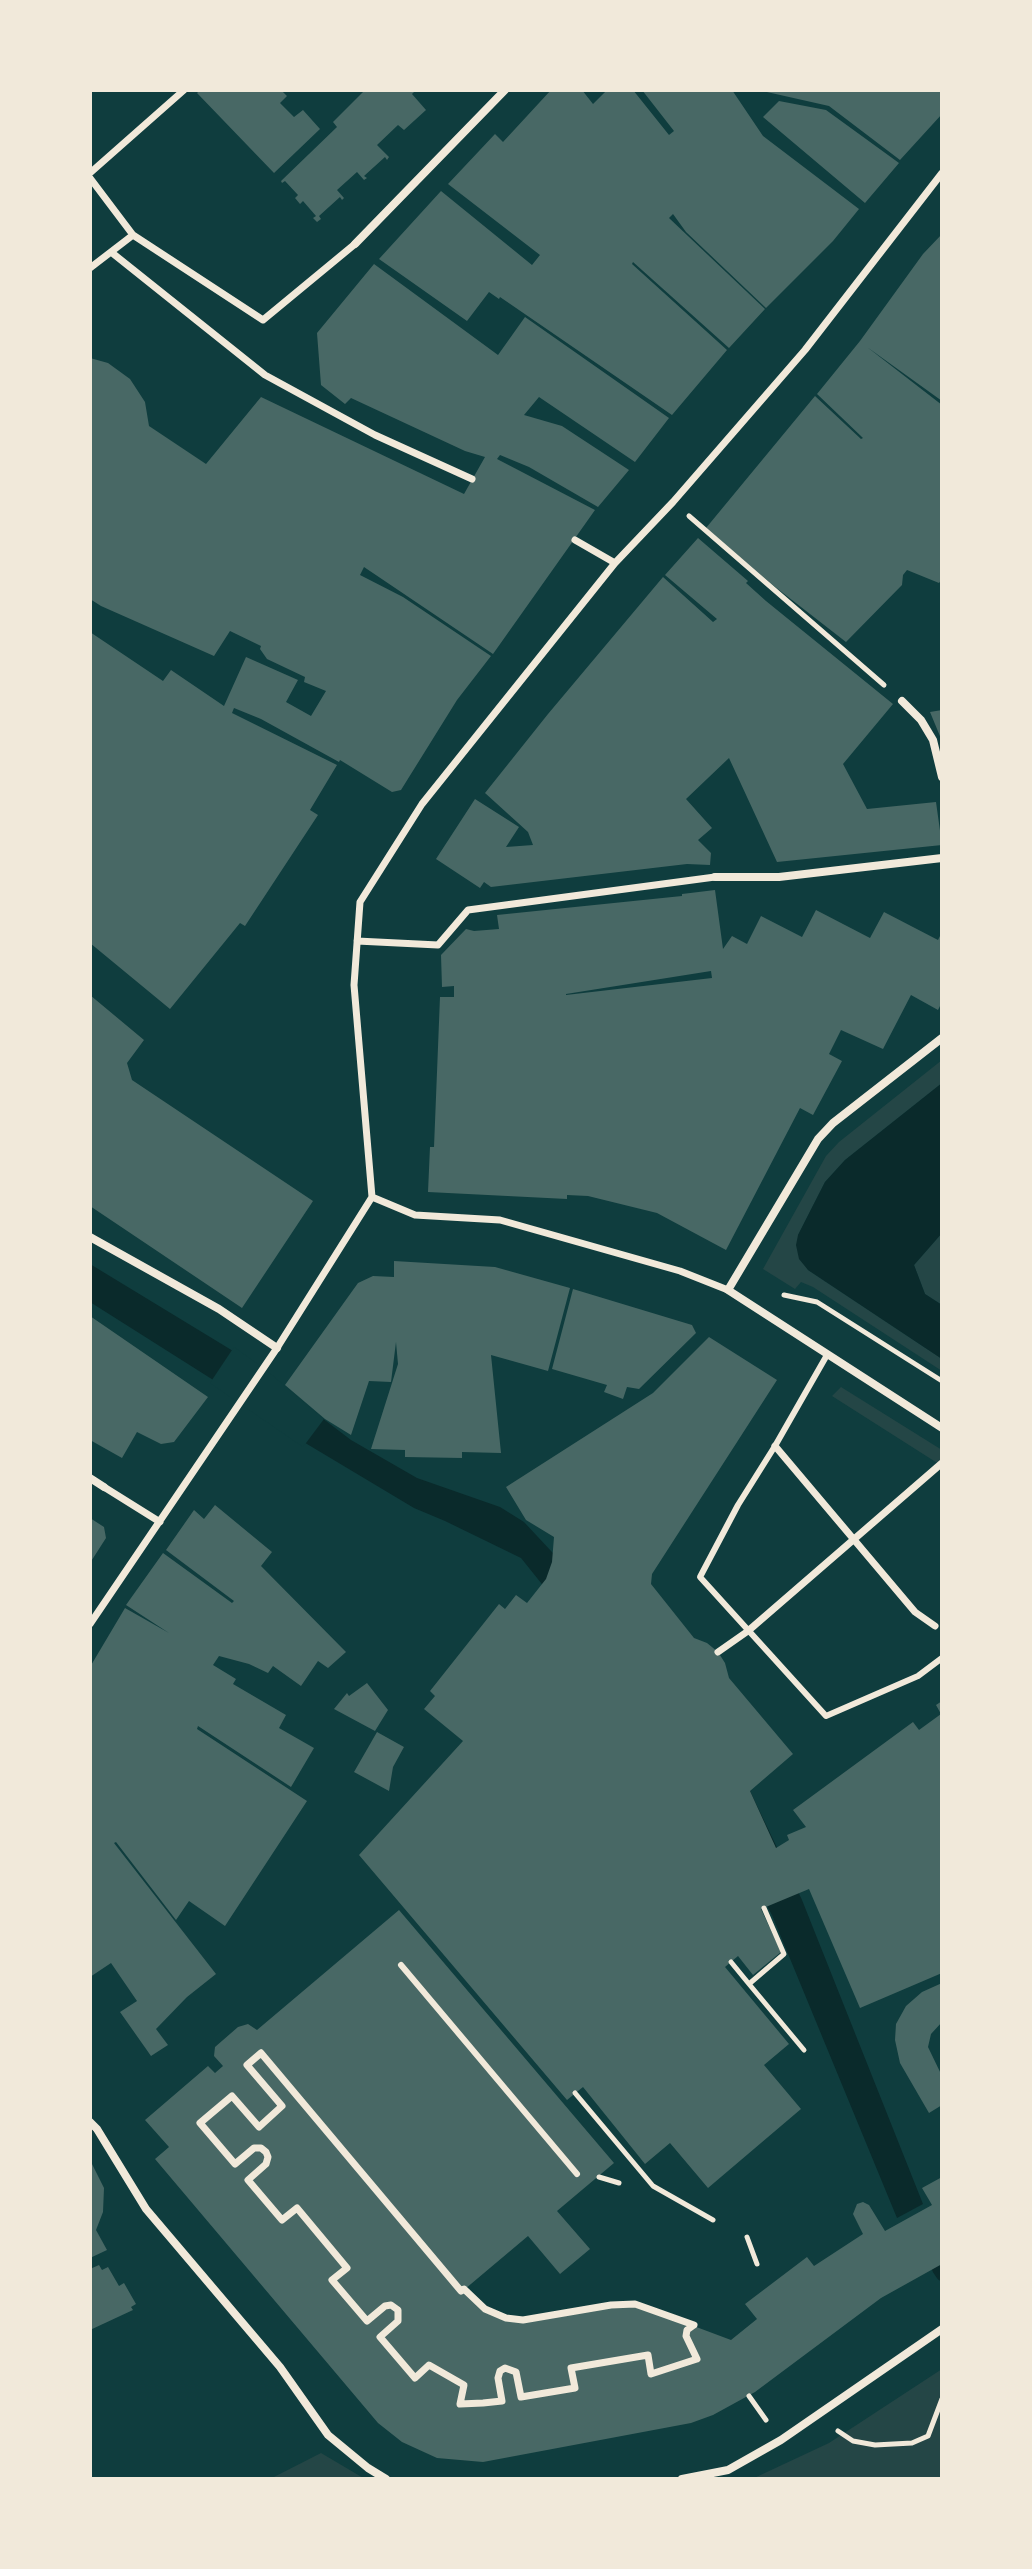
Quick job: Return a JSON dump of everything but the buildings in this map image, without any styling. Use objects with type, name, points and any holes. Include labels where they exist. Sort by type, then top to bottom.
[{"type":"street","points":[[184,90],[90,176],[133,235],[263,320],[355,244],[505,90]]},
{"type":"street","points":[[90,1624],[264,1368],[372,1197],[354,985],[360,902],[422,804],[615,563],[673,502],[805,350],[942,173]]},
{"type":"street","points":[[90,268],[133,235]]},
{"type":"street","points":[[111,252],[265,375],[375,435],[472,479]]},
{"type":"street","points":[[575,540],[615,563]]},
{"type":"street","points":[[902,701],[921,720],[933,740],[942,777]]},
{"type":"street","points":[[357,941],[438,945],[468,910],[715,877],[779,877],[942,858]]},
{"type":"street","points":[[728,1290],[818,1139],[833,1123],[942,1038]]},
{"type":"street","points":[[372,1197],[415,1215],[500,1220],[680,1271],[728,1290],[942,1428]]},
{"type":"street","points":[[90,1237],[219,1309],[277,1348]]},
{"type":"street","points":[[775,1446],[915,1612],[935,1626]]},
{"type":"street","points":[[718,1652],[748,1631],[942,1463]]},
{"type":"street","points":[[90,1478],[160,1522]]},
{"type":"street","points":[[261,2053],[461,2291],[464,2289],[485,2309],[506,2318],[523,2320],[611,2305],[635,2304],[694,2325],[687,2330],[686,2339],[697,2359],[651,2374],[648,2355],[571,2368],[575,2388],[521,2397],[516,2372],[505,2368],[498,2378],[502,2401],[460,2404],[464,2385],[429,2365],[415,2378],[380,2337],[398,2321],[400,2314],[397,2308],[385,2306],[367,2321],[332,2280],[347,2268],[297,2208],[282,2220],[248,2180],[266,2164],[268,2157],[264,2150],[254,2148],[235,2164],[200,2123],[232,2096],[259,2127],[282,2106],[247,2065],[261,2053]]},
{"type":"street","points":[[90,2122],[146,2209],[280,2367],[328,2435],[386,2479]]},
{"type":"street","points":[[682,2479],[728,2470],[823,2411],[942,2329]]},
{"type":"lane","points":[[827,1355],[738,1505],[700,1577],[826,1716],[918,1676],[942,1658]]},
{"type":"lane","points":[[401,1965],[577,2174]]},
{"type":"path","points":[[673,502],[902,701]]},
{"type":"path","points":[[728,1290],[770,1293],[817,1302],[942,1381]]},
{"type":"path","points":[[749,1984],[784,1954],[764,1908]]},
{"type":"path","points":[[731,1962],[804,2050]]},
{"type":"path","points":[[575,2093],[653,2186],[713,2220]]},
{"type":"path","points":[[598,2177],[619,2183]]},
{"type":"path","points":[[747,2237],[757,2264]]},
{"type":"path","points":[[823,2411],[838,2431],[853,2441],[898,2445],[928,2436],[942,2399]]},
{"type":"shaded area","points":[[942,1060],[942,1083],[845,1160],[825,1182],[798,1235],[808,1270],[942,1359],[942,1371],[813,1287],[801,1282],[795,1289],[763,1269],[826,1156],[839,1142]]},
{"type":"shaded area","points":[[942,1083],[942,1233],[914,1265],[925,1294],[942,1305],[942,1359],[808,1270],[799,1259],[796,1245],[825,1182],[845,1160]]},
{"type":"shaded area","points":[[942,1233],[942,1305],[925,1294],[914,1265]]},
{"type":"shaded area","points":[[90,1264],[238,1354],[351,1440],[417,1478],[500,1507],[524,1522],[606,1610],[750,1791],[802,1900],[923,2204],[897,2218],[772,1915],[722,1823],[594,1649],[521,1558],[414,1508],[307,1444],[90,1302]]},
{"type":"shaded area","points":[[841,1387],[942,1450],[942,1466],[832,1396]]},
{"type":"shaded area","points":[[942,2369],[942,2479],[752,2479],[829,2443]]},
{"type":"shaded area","points":[[321,2453],[365,2479],[270,2479]]},
{"type":"pier","points":[[234,1347],[324,1419],[303,1447],[210,1383]]},
{"type":"waterway","points":[[938,2269],[942,2275]]}]
